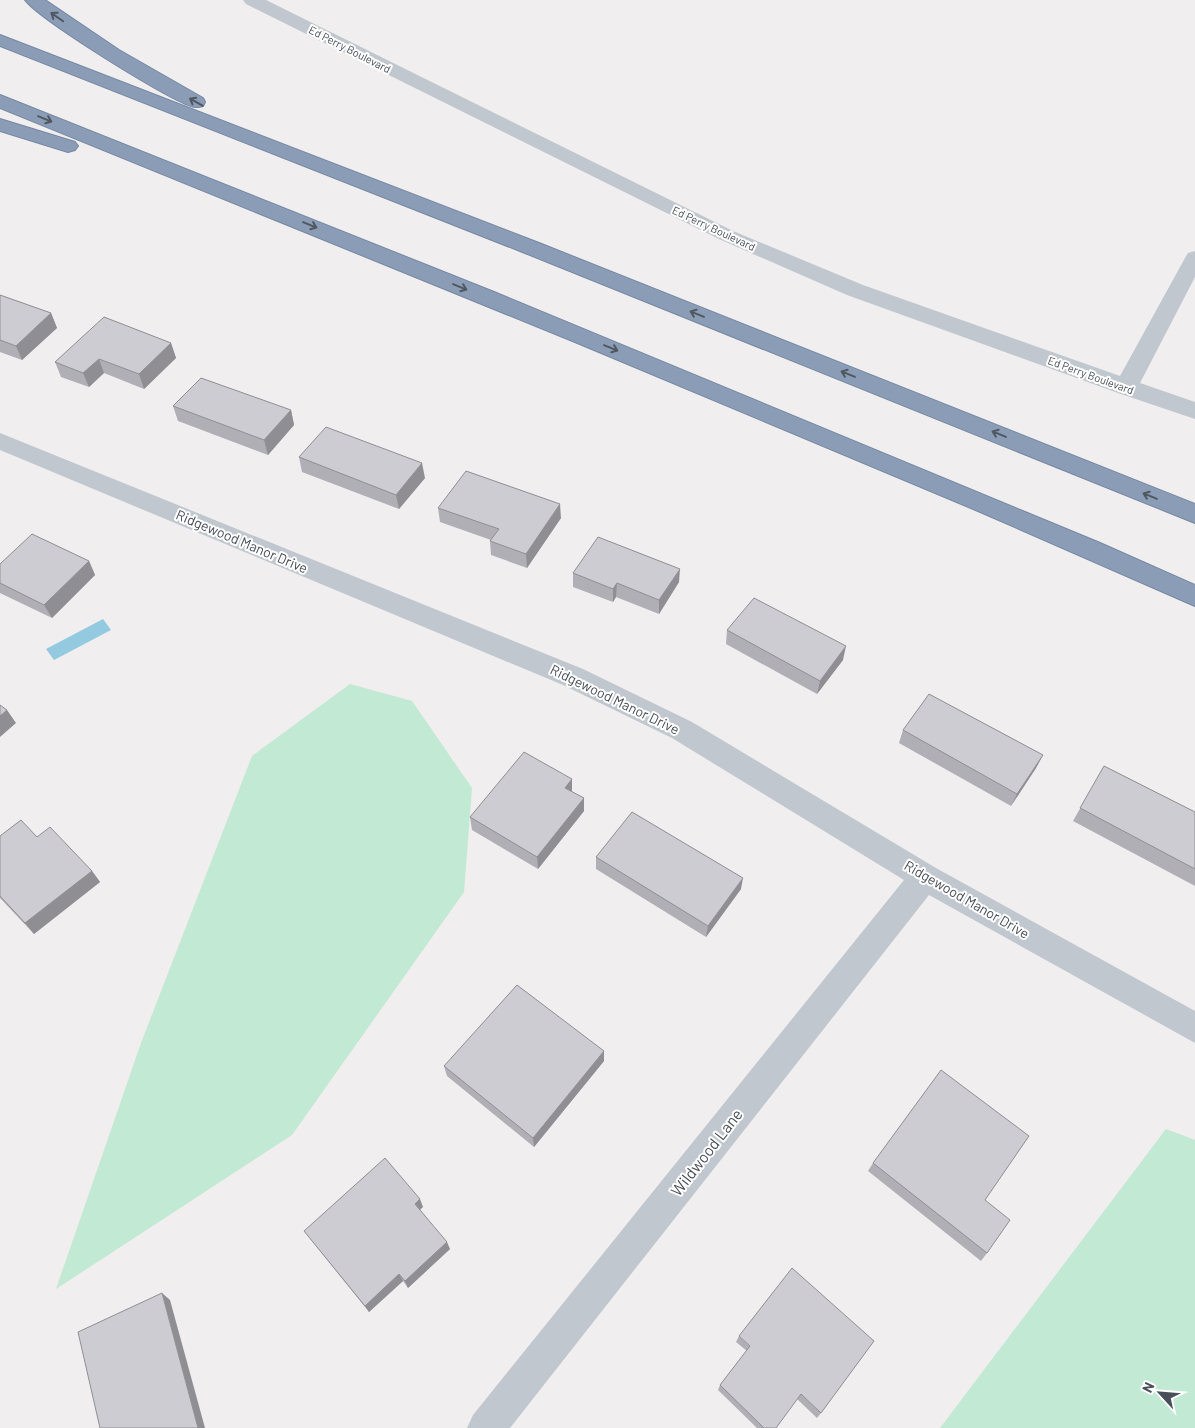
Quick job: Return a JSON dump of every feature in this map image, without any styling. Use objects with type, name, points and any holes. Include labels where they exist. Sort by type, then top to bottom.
[{"type":"highway","points":[[34,0],[56,17],[144,74],[300,159]]},
{"type":"highway","points":[[0,40],[300,159],[532,248],[1195,514]]},
{"type":"highway","points":[[0,101],[275,210],[1105,555],[1195,596]]},
{"type":"highway","points":[[0,125],[275,210]]},
{"type":"street","name":"Ed Perry Boulevard","points":[[263,2],[726,235],[855,290],[1195,411]]},
{"type":"street","points":[[1126,388],[1135,367],[1195,258]]},
{"type":"street","name":"Ridgewood Manor Drive","points":[[0,440],[573,676],[682,730],[925,876],[1195,1028]]},
{"type":"street","name":"Wildwood Lane","points":[[486,1428],[925,876]]},
{"type":"green space","points":[[350,684],[412,701],[472,788],[464,892],[292,1135],[56,1289],[141,1043],[252,756]]},
{"type":"green space","points":[[1166,1129],[1195,1140],[1195,1428],[940,1428]]},
{"type":"water","points":[[103,619],[111,630],[54,660],[46,649]]},
{"type":"building","points":[[0,295],[51,313],[16,346],[0,340]]},
{"type":"building","points":[[104,317],[171,343],[139,374],[99,359],[83,373],[55,362]]},
{"type":"building","points":[[201,378],[291,410],[264,440],[173,406]]},
{"type":"building","points":[[326,427],[422,463],[396,495],[299,457]]},
{"type":"building","points":[[466,471],[560,504],[526,554],[490,541],[499,529],[438,508]]},
{"type":"building","points":[[32,534],[89,561],[44,605],[0,583],[0,564]]},
{"type":"building","points":[[598,537],[680,569],[659,600],[617,583],[613,589],[573,573]]},
{"type":"building","points":[[754,598],[846,646],[820,681],[727,630]]},
{"type":"building","points":[[929,694],[1043,755],[1017,794],[903,730]]},
{"type":"building","points":[[0,705],[7,710],[0,716]]},
{"type":"building","points":[[524,752],[572,779],[565,788],[584,798],[537,857],[470,817]]},
{"type":"building","points":[[1104,766],[1195,812],[1195,869],[1080,808]]},
{"type":"building","points":[[632,812],[743,878],[708,926],[596,857]]},
{"type":"building","points":[[21,820],[37,837],[50,827],[92,871],[25,923],[0,896],[0,836]]},
{"type":"building","points":[[517,985],[604,1051],[533,1138],[444,1066]]},
{"type":"building","points":[[941,1070],[1029,1136],[985,1200],[1010,1220],[987,1253],[873,1163]]},
{"type":"building","points":[[385,1158],[420,1199],[415,1204],[447,1242],[405,1281],[399,1274],[365,1306],[304,1231]]},
{"type":"building","points":[[792,1268],[874,1341],[821,1413],[801,1394],[776,1428],[764,1428],[720,1385],[750,1346],[739,1336]]},
{"type":"building","points":[[162,1293],[198,1428],[100,1428],[78,1332]]}]
